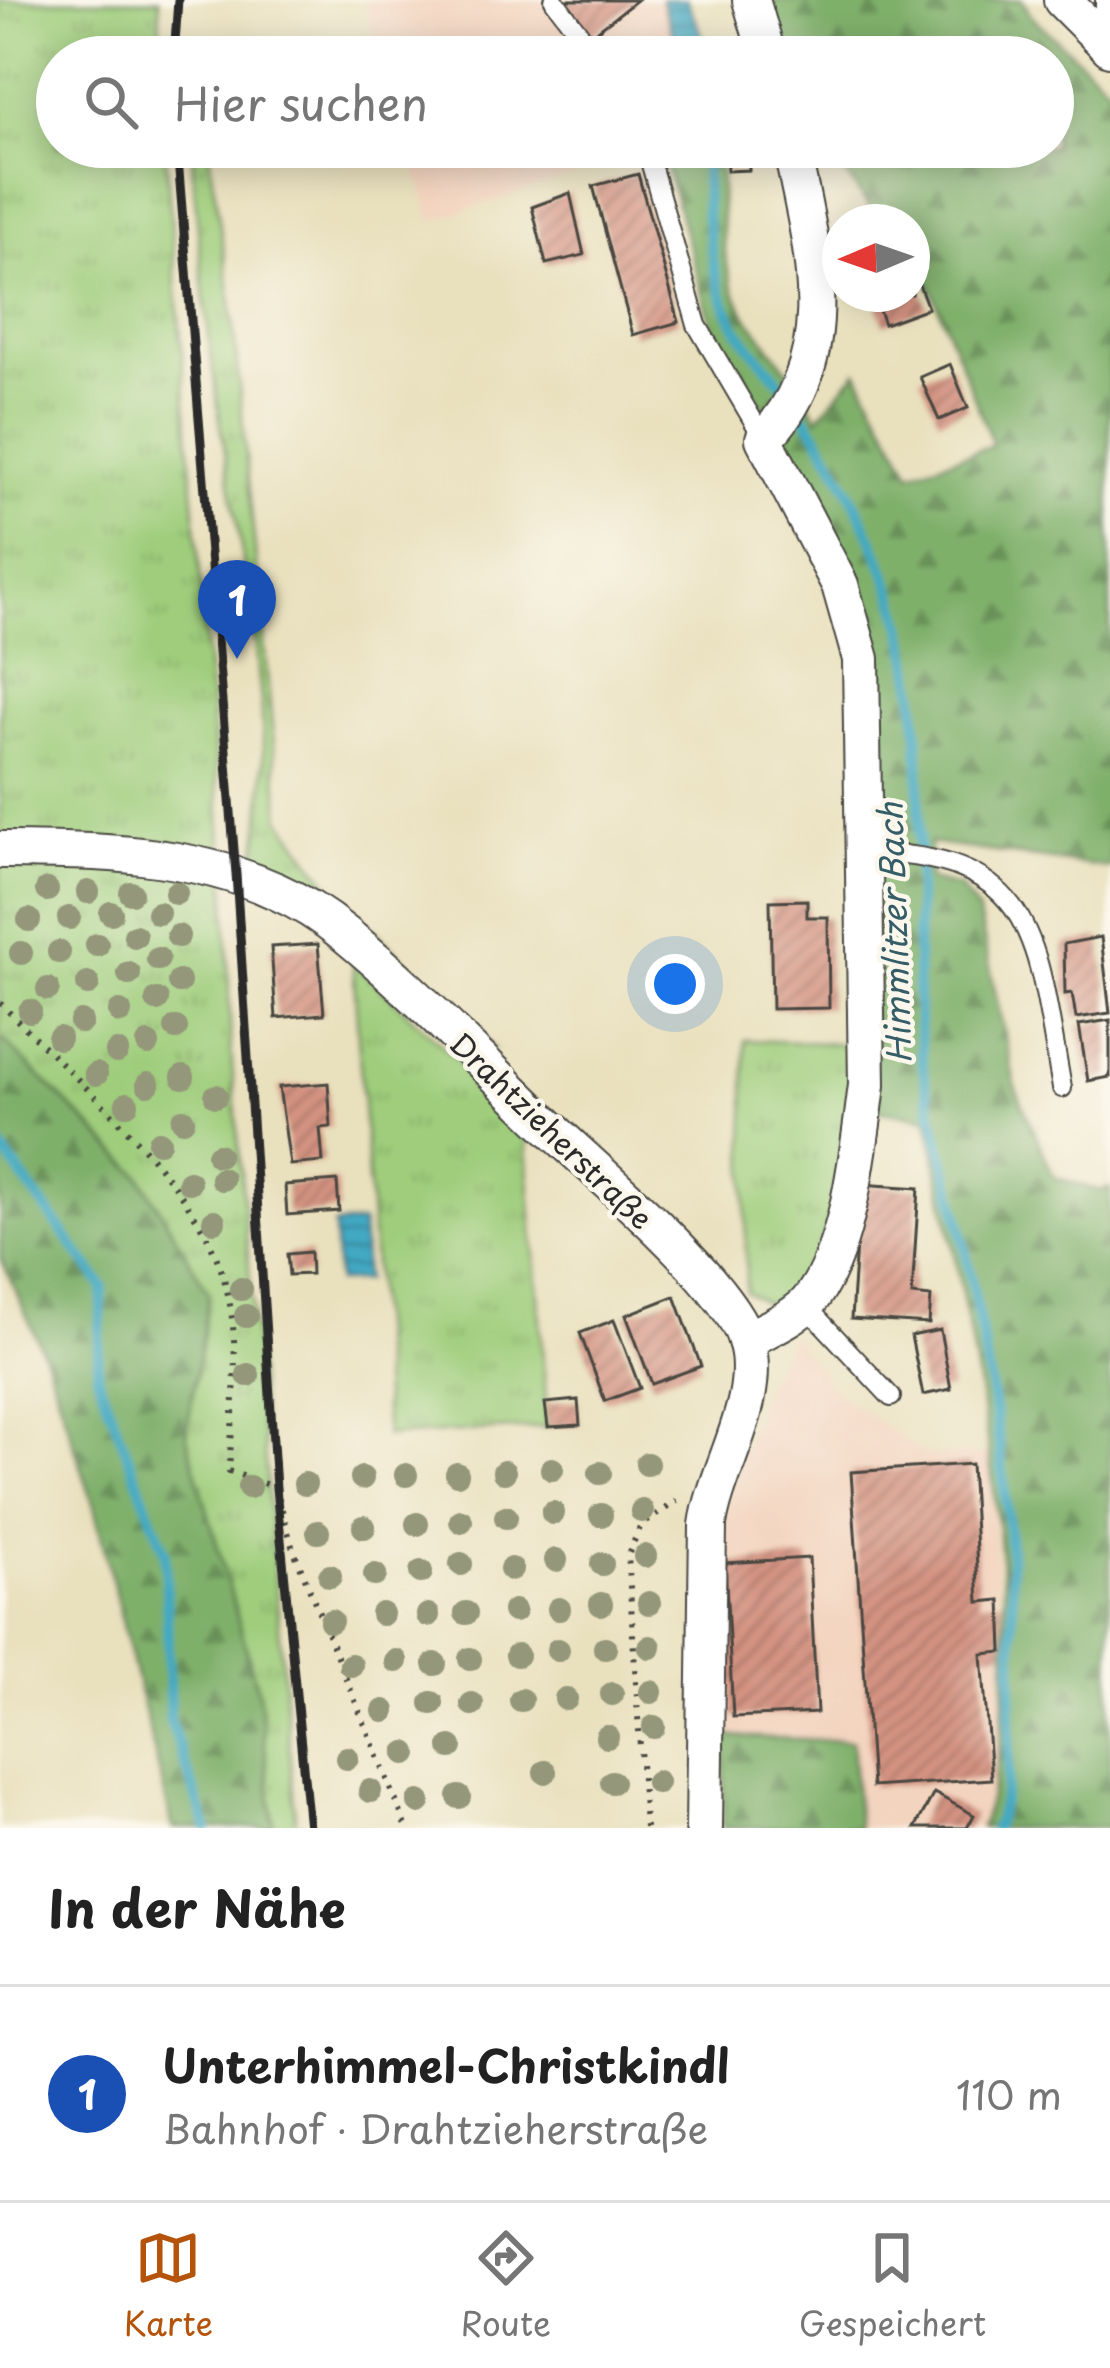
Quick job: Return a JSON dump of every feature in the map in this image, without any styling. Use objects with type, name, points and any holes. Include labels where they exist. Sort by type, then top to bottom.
[{"type":"street","points":[[751,0],[762,36]]},
{"type":"street","points":[[1062,0],[1107,45]]},
{"type":"street","points":[[704,1828],[712,1497],[745,1403],[746,1341],[806,1306],[828,1274],[864,1108],[885,854],[861,659],[839,585],[772,430],[804,386],[817,325],[808,232],[795,168]]},
{"type":"street","name":"Drahtzieherstraße","points":[[0,850],[131,854],[200,863],[314,911],[380,965],[702,1276],[746,1341]]},
{"type":"lane","points":[[554,0],[581,36]]},
{"type":"lane","points":[[1105,0],[1107,45]]},
{"type":"lane","points":[[652,168],[697,326],[772,430]]},
{"type":"lane","points":[[885,854],[948,860],[993,882],[1022,922],[1035,952],[1062,1088]]},
{"type":"lane","points":[[806,1306],[891,1397]]},
{"type":"path","points":[[0,1003],[152,1158],[213,1251],[229,1298],[234,1340],[229,1471],[276,1487],[292,1546],[407,1828]]},
{"type":"path","points":[[645,1828],[629,1543],[662,1509],[692,1495],[712,1497]]},
{"type":"shaded area","points":[[364,0],[661,0],[674,36],[375,36]]},
{"type":"shaded area","points":[[416,168],[594,168],[432,221]]},
{"type":"shaded area","points":[[792,1335],[836,1392],[925,1455],[989,1455],[1003,1652],[998,1782],[980,1828],[858,1828],[852,1741],[725,1736],[720,1555],[728,1498],[762,1390]]},
{"type":"green space","points":[[0,0],[159,0],[160,36],[36,36],[36,168],[167,168],[226,889],[231,1053],[296,1828],[274,1828],[259,1694],[186,1435],[209,1294],[140,1175],[0,1037]]},
{"type":"green space","points":[[764,0],[1022,0],[1053,36],[776,36]]},
{"type":"green space","points":[[1074,55],[1110,88],[1110,868],[930,843],[929,880],[959,887],[978,911],[1016,1089],[1054,1177],[1100,1191],[1110,1187],[1110,1828],[980,1828],[999,1755],[1005,1669],[992,1477],[928,1118],[874,1110],[849,574],[829,515],[793,447],[718,346],[666,168],[721,168],[721,213],[731,281],[749,319],[818,418],[857,371],[911,473],[993,445],[930,286],[930,204],[867,204],[842,168],[1074,168]]},
{"type":"green space","points":[[193,168],[211,168],[230,292],[281,819],[330,886],[495,1050],[307,887],[255,859],[262,807],[260,695]]},
{"type":"green space","points":[[353,962],[525,1123],[548,1427],[386,1436]]},
{"type":"green space","points":[[0,1037],[140,1176],[209,1294],[186,1435],[259,1694],[274,1828],[173,1828],[93,1503],[46,1359],[0,1256]]},
{"type":"green space","points":[[745,1040],[853,1044],[844,1148],[828,1223],[797,1286],[774,1308],[746,1292]]},
{"type":"green space","points":[[725,1736],[852,1741],[858,1828],[723,1828]]},
{"type":"water","points":[[661,0],[687,0],[702,36],[674,36]]},
{"type":"water","points":[[362,1223],[365,1281],[337,1282],[334,1225]]},
{"type":"building","points":[[563,0],[637,0],[590,36]]},
{"type":"building","points":[[638,174],[679,322],[633,335],[593,186]]},
{"type":"building","points":[[570,193],[584,255],[546,264],[532,207]]},
{"type":"building","points":[[880,312],[917,312],[884,324]]},
{"type":"building","points":[[950,364],[968,408],[939,420],[920,377]]},
{"type":"building","points":[[807,900],[807,917],[828,917],[829,1008],[772,1009],[770,901]]},
{"type":"building","points":[[1101,937],[1110,1013],[1076,1018],[1072,993],[1065,994],[1064,944]]},
{"type":"building","points":[[318,944],[324,1014],[276,1018],[271,947]]},
{"type":"building","points":[[1110,1020],[1110,1077],[1088,1081],[1079,1025]]},
{"type":"building","points":[[328,1083],[331,1127],[320,1128],[323,1162],[290,1165],[279,1087]]},
{"type":"building","points":[[337,1181],[339,1211],[287,1215],[285,1185]]},
{"type":"building","points":[[860,1184],[919,1188],[912,1295],[931,1297],[929,1324],[851,1319]]},
{"type":"building","points":[[310,1252],[311,1274],[289,1275],[287,1254]]},
{"type":"building","points":[[675,1296],[701,1366],[652,1384],[626,1315]]},
{"type":"building","points":[[614,1320],[640,1388],[605,1401],[580,1333]]},
{"type":"building","points":[[940,1330],[951,1389],[923,1395],[911,1336]]},
{"type":"building","points":[[578,1400],[580,1425],[548,1427],[545,1403]]},
{"type":"building","points":[[971,1464],[979,1602],[1001,1600],[1003,1652],[982,1654],[991,1779],[872,1787],[851,1472]]},
{"type":"building","points":[[809,1558],[817,1713],[733,1717],[725,1563]]},
{"type":"building","points":[[934,1793],[974,1815],[967,1828],[915,1828]]},
{"type":"waterway","name":"Himmlitzer Bach","points":[[706,168],[707,217],[720,289],[739,331],[786,390]]},
{"type":"waterway","name":"Himmlitzer Bach","points":[[797,405],[867,527],[894,596],[910,660],[919,757],[921,1050],[982,1339],[1008,1520],[1013,1642],[1009,1751],[1004,1798],[994,1828]]},
{"type":"waterway","points":[[0,1146],[103,1287],[97,1375],[165,1552],[170,1720],[207,1828]]},
{"type":"railway","points":[[175,36],[178,0]]},
{"type":"railway","points":[[179,168],[236,874],[276,1488],[309,1828]]},
{"type":"place","name":"Unterhimmel-Christkindl","points":[[237,659]]}]
